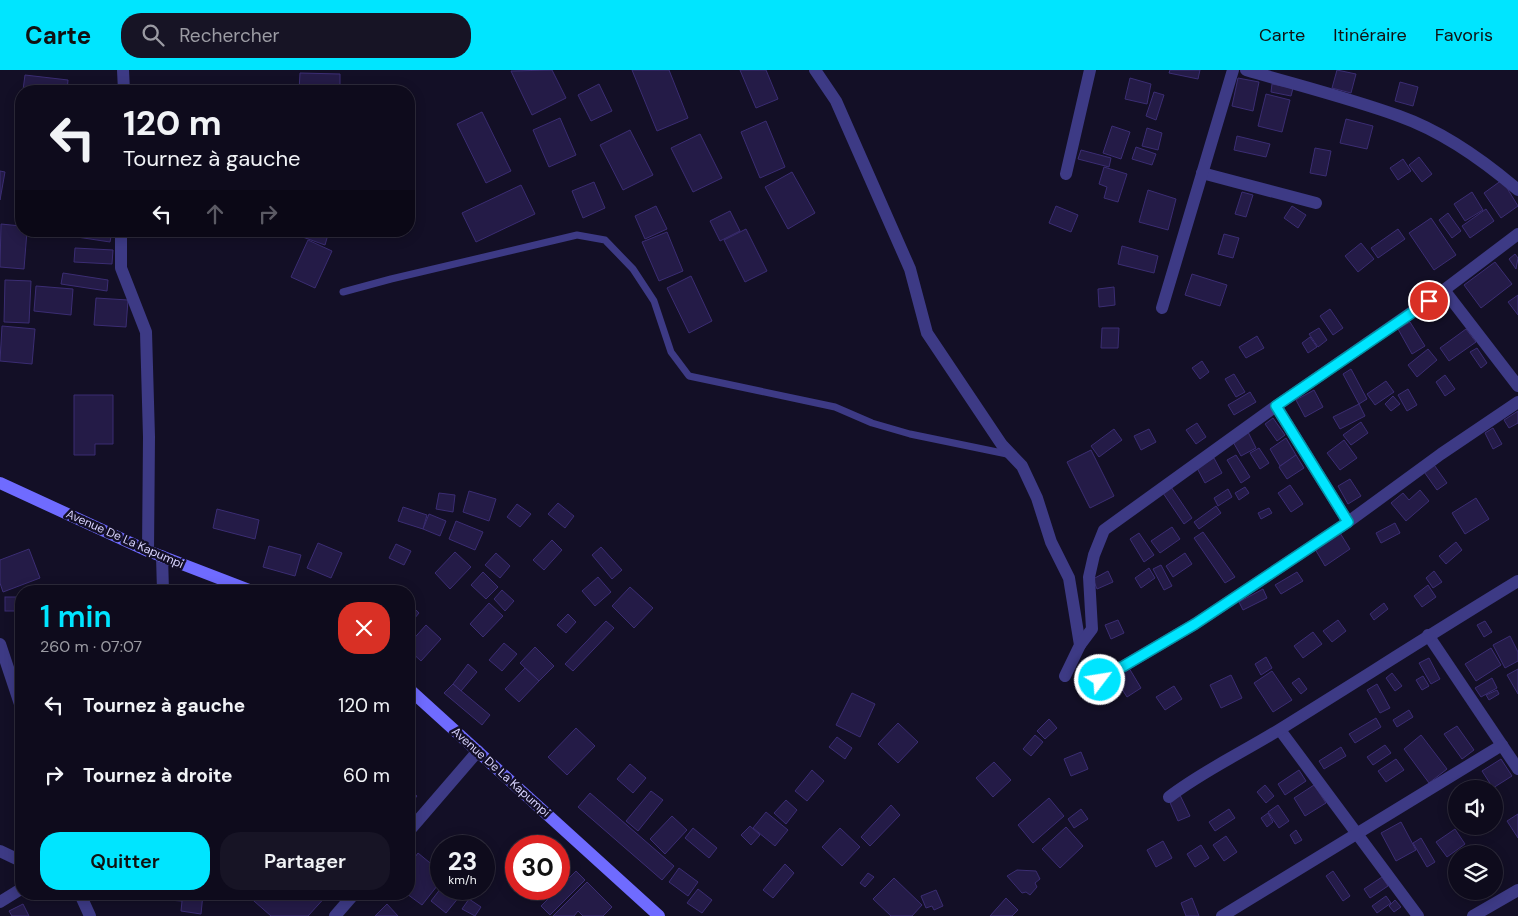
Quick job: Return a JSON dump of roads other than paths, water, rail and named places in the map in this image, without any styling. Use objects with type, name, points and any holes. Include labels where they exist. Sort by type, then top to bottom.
[{"type":"main road","name":"Avenue De La Kapumpi","points":[[0,482],[148,551],[237,585]]},
{"type":"main road","name":"Avenue De La Kapumpi","points":[[415,694],[659,916]]},
{"type":"street","points":[[123,70],[124,85]]},
{"type":"street","points":[[815,70],[836,101],[910,269],[927,333],[1002,445],[1022,466],[1030,482],[1051,542],[1069,578],[1080,644]]},
{"type":"street","points":[[1066,174],[1090,70]]},
{"type":"street","points":[[1162,308],[1233,70]]},
{"type":"street","points":[[1246,70],[1400,116],[1445,137],[1488,164],[1518,190]]},
{"type":"street","points":[[1202,173],[1316,203]]},
{"type":"street","points":[[1065,676],[1080,644],[1092,629],[1089,577],[1094,555],[1104,530],[1276,406],[1444,290],[1518,234]]},
{"type":"street","points":[[121,237],[121,268],[146,332],[149,437],[148,551]]},
{"type":"street","points":[[1444,290],[1518,386]]},
{"type":"street","points":[[1095,693],[1100,680],[1195,624],[1348,522],[1441,454],[1518,402]]},
{"type":"street","points":[[1276,406],[1348,522]]},
{"type":"street","points":[[162,556],[163,585]]},
{"type":"street","points":[[1169,797],[1194,777],[1280,730],[1518,581]]},
{"type":"street","points":[[1428,636],[1518,768]]},
{"type":"street","points":[[0,644],[15,689]]},
{"type":"street","points":[[1280,730],[1418,916]]},
{"type":"street","points":[[1222,916],[1502,745]]},
{"type":"street","points":[[415,824],[478,751]]},
{"type":"street","points":[[0,851],[15,858]]},
{"type":"street","points":[[1473,916],[1518,890]]},
{"type":"street","points":[[0,902],[15,893]]},
{"type":"street","points":[[83,900],[90,916]]},
{"type":"street","points":[[335,916],[349,900]]},
{"type":"lane","points":[[343,292],[390,278],[577,235],[605,240],[633,269],[654,301],[671,352],[689,376],[835,407],[872,423],[910,434],[1012,455]]}]
